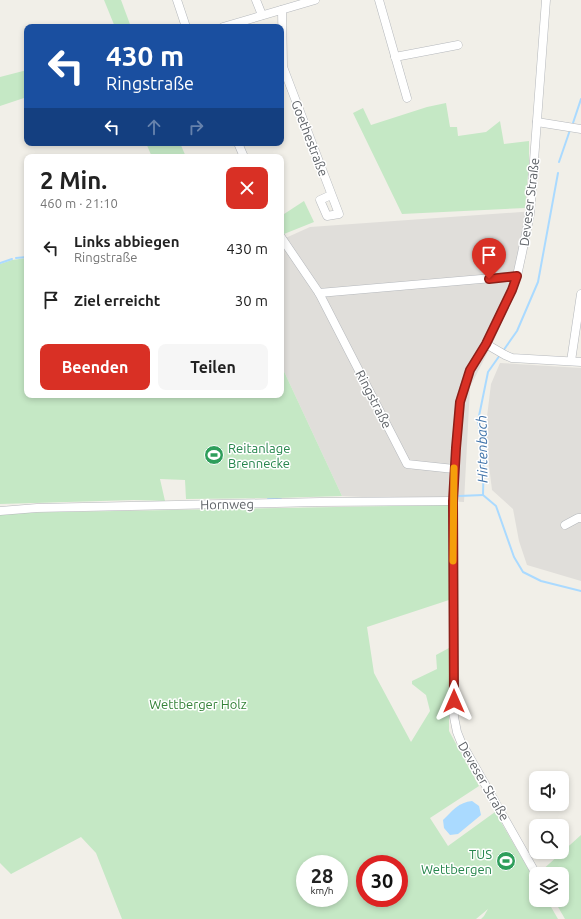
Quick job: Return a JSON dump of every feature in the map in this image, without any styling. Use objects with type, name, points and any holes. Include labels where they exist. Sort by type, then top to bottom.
[{"type":"street","points":[[177,0],[185,24]]},
{"type":"street","points":[[256,0],[262,16]]},
{"type":"street","points":[[234,24],[282,10],[306,1],[315,0]]},
{"type":"street","points":[[378,0],[408,98]]},
{"type":"street","name":"Deveser Straße","points":[[532,867],[461,742],[457,732],[454,717],[453,501],[454,468],[460,402],[470,370],[486,344],[512,290],[517,276],[530,218],[546,0]]},
{"type":"street","name":"Goethestraße","points":[[282,10],[282,24]]},
{"type":"street","points":[[395,57],[458,45]]},
{"type":"street","name":"Goethestraße","points":[[284,72],[331,195]]},
{"type":"street","points":[[537,122],[581,129]]},
{"type":"street","name":"Ringstraße","points":[[284,242],[319,293],[407,464],[454,468]]},
{"type":"street","points":[[319,293],[517,276]]},
{"type":"street","points":[[571,362],[581,294]]},
{"type":"street","points":[[486,344],[512,358],[581,362]]},
{"type":"street","name":"Hornweg","points":[[0,511],[37,508],[320,502],[453,501]]},
{"type":"street","points":[[565,525],[578,518],[581,518]]},
{"type":"shaded area","points":[[535,211],[519,284],[494,340],[470,387],[464,502],[342,496],[284,371],[284,239],[310,227]]},
{"type":"shaded area","points":[[500,363],[581,368],[581,581],[527,565],[519,541],[513,509],[492,490],[485,433],[491,384]]},
{"type":"green space","points":[[104,0],[121,0],[130,24],[114,24]]},
{"type":"green space","points":[[24,71],[24,98],[0,106],[0,77]]},
{"type":"green space","points":[[446,103],[450,127],[457,127],[458,136],[486,132],[500,121],[504,144],[529,141],[529,164],[525,208],[402,214],[353,113],[363,108],[371,125],[427,107]]},
{"type":"green space","points":[[147,146],[181,146],[185,154],[151,154]]},
{"type":"green space","points":[[304,201],[314,222],[284,234],[284,214]]},
{"type":"green space","points":[[24,258],[24,398],[284,398],[284,371],[342,496],[186,499],[185,480],[160,479],[165,501],[134,500],[0,504],[0,264]]},
{"type":"green space","name":"Wettberger Holz","points":[[448,505],[449,600],[367,627],[374,673],[411,742],[430,711],[426,695],[412,684],[412,681],[437,669],[436,655],[449,648],[449,731],[479,786],[430,818],[448,846],[495,812],[529,870],[529,907],[551,907],[558,919],[481,919],[488,909],[476,919],[122,919],[96,853],[81,837],[11,874],[0,863],[0,515],[3,513]]},
{"type":"green space","points":[[581,835],[581,919],[565,919],[558,907],[569,907],[569,867],[546,867],[554,859],[569,859],[569,846]]},
{"type":"water","points":[[472,801],[479,806],[481,815],[458,834],[450,835],[444,828],[443,820],[459,805]]},
{"type":"waterway","name":"Hirtenbach","points":[[572,126],[581,99]]},
{"type":"waterway","name":"Hirtenbach","points":[[559,162],[570,130]]},
{"type":"waterway","name":"Hirtenbach","points":[[503,351],[517,331],[538,282],[558,173]]},
{"type":"waterway","points":[[16,258],[24,257]]},
{"type":"waterway","points":[[0,263],[12,259]]},
{"type":"waterway","name":"Hirtenbach","points":[[500,355],[488,372],[478,421],[484,452],[483,495],[496,506],[514,557],[523,572],[541,581],[581,591]]},
{"type":"waterway","points":[[459,496],[483,495]]},
{"type":"waterway","points":[[268,499],[281,499]]},
{"type":"slow traffic","points":[[453,561],[454,468]]},
{"type":"place","name":"Reitanlage Brennecke","points":[[214,455]]},
{"type":"place","name":"TUS Wettbergen","points":[[506,861]]},
{"type":"route","points":[[454,701],[453,501],[454,468],[460,402],[470,370],[486,344],[512,290],[517,276],[489,279]]}]
